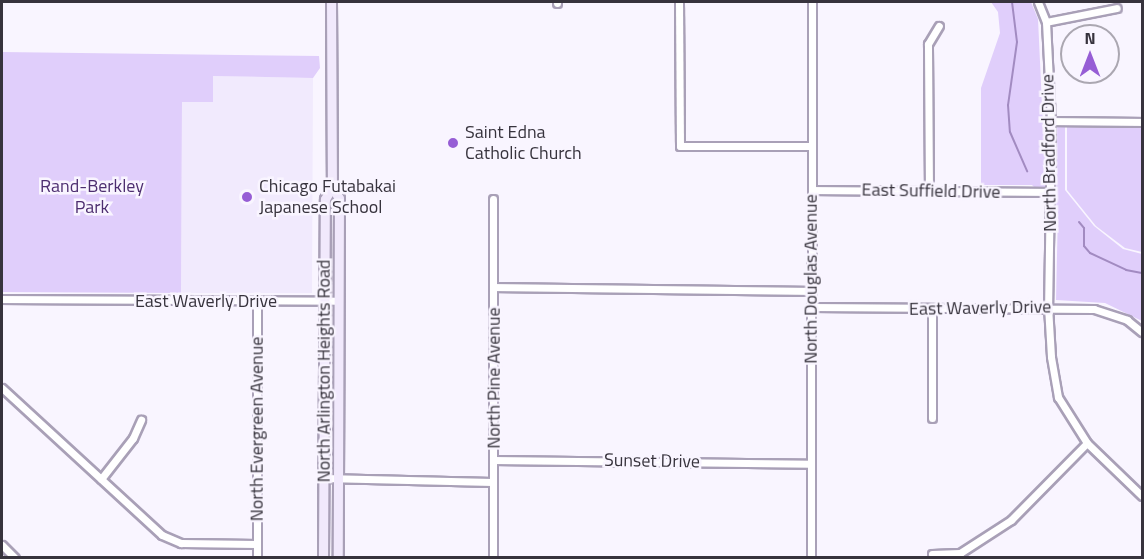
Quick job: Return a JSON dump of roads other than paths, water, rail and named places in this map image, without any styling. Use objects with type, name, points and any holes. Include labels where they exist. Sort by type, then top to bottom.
[{"type":"main road","name":"North Arlington Heights Road","points":[[323,558],[325,199],[332,187],[331,2]]},
{"type":"main road","name":"North Arlington Heights Road","points":[[332,187],[339,198],[338,558]]},
{"type":"street","points":[[680,2],[680,146],[810,146]]},
{"type":"street","name":"North Douglas Avenue","points":[[811,558],[812,2]]},
{"type":"street","name":"North Bradford Drive","points":[[1038,2],[1046,22],[1051,121],[1048,306],[1051,357],[1058,398],[1087,443],[1143,496]]},
{"type":"street","points":[[1046,22],[1117,8]]},
{"type":"street","points":[[928,191],[928,44],[939,26]]},
{"type":"street","points":[[1051,121],[1143,122]]},
{"type":"street","name":"East Suffield Drive","points":[[812,190],[1051,192]]},
{"type":"street","name":"North Pine Avenue","points":[[493,558],[494,199]]},
{"type":"street","points":[[494,287],[812,291]]},
{"type":"street","name":"East Waverly Drive","points":[[2,299],[339,301]]},
{"type":"street","name":"North Evergreen Avenue","points":[[257,300],[257,558]]},
{"type":"street","name":"East Waverly Drive","points":[[812,307],[932,309],[1048,306],[1094,309],[1127,320],[1143,332]]},
{"type":"street","points":[[932,309],[932,418]]},
{"type":"street","points":[[2,388],[162,535],[181,543],[256,544]]},
{"type":"street","points":[[101,479],[133,438],[141,420]]},
{"type":"street","points":[[932,554],[960,553],[1011,520],[1087,443]]},
{"type":"street","name":"Sunset Drive","points":[[493,460],[810,464]]},
{"type":"street","points":[[324,478],[492,482]]},
{"type":"street","points":[[2,545],[15,558]]},
{"type":"waterway","points":[[1012,2],[1017,42],[1008,105],[1010,132],[1027,171]]},
{"type":"waterway","points":[[1079,222],[1084,228],[1084,246],[1090,253],[1126,270],[1142,273]]},
{"type":"place","name":"Saint Edna Catholic Church","points":[[453,143]]},
{"type":"place","name":"Chicago Futabakai Japanese School","points":[[247,197]]},
{"type":"park label","name":"Rand-Berkley Park","points":[[92,198]]}]
